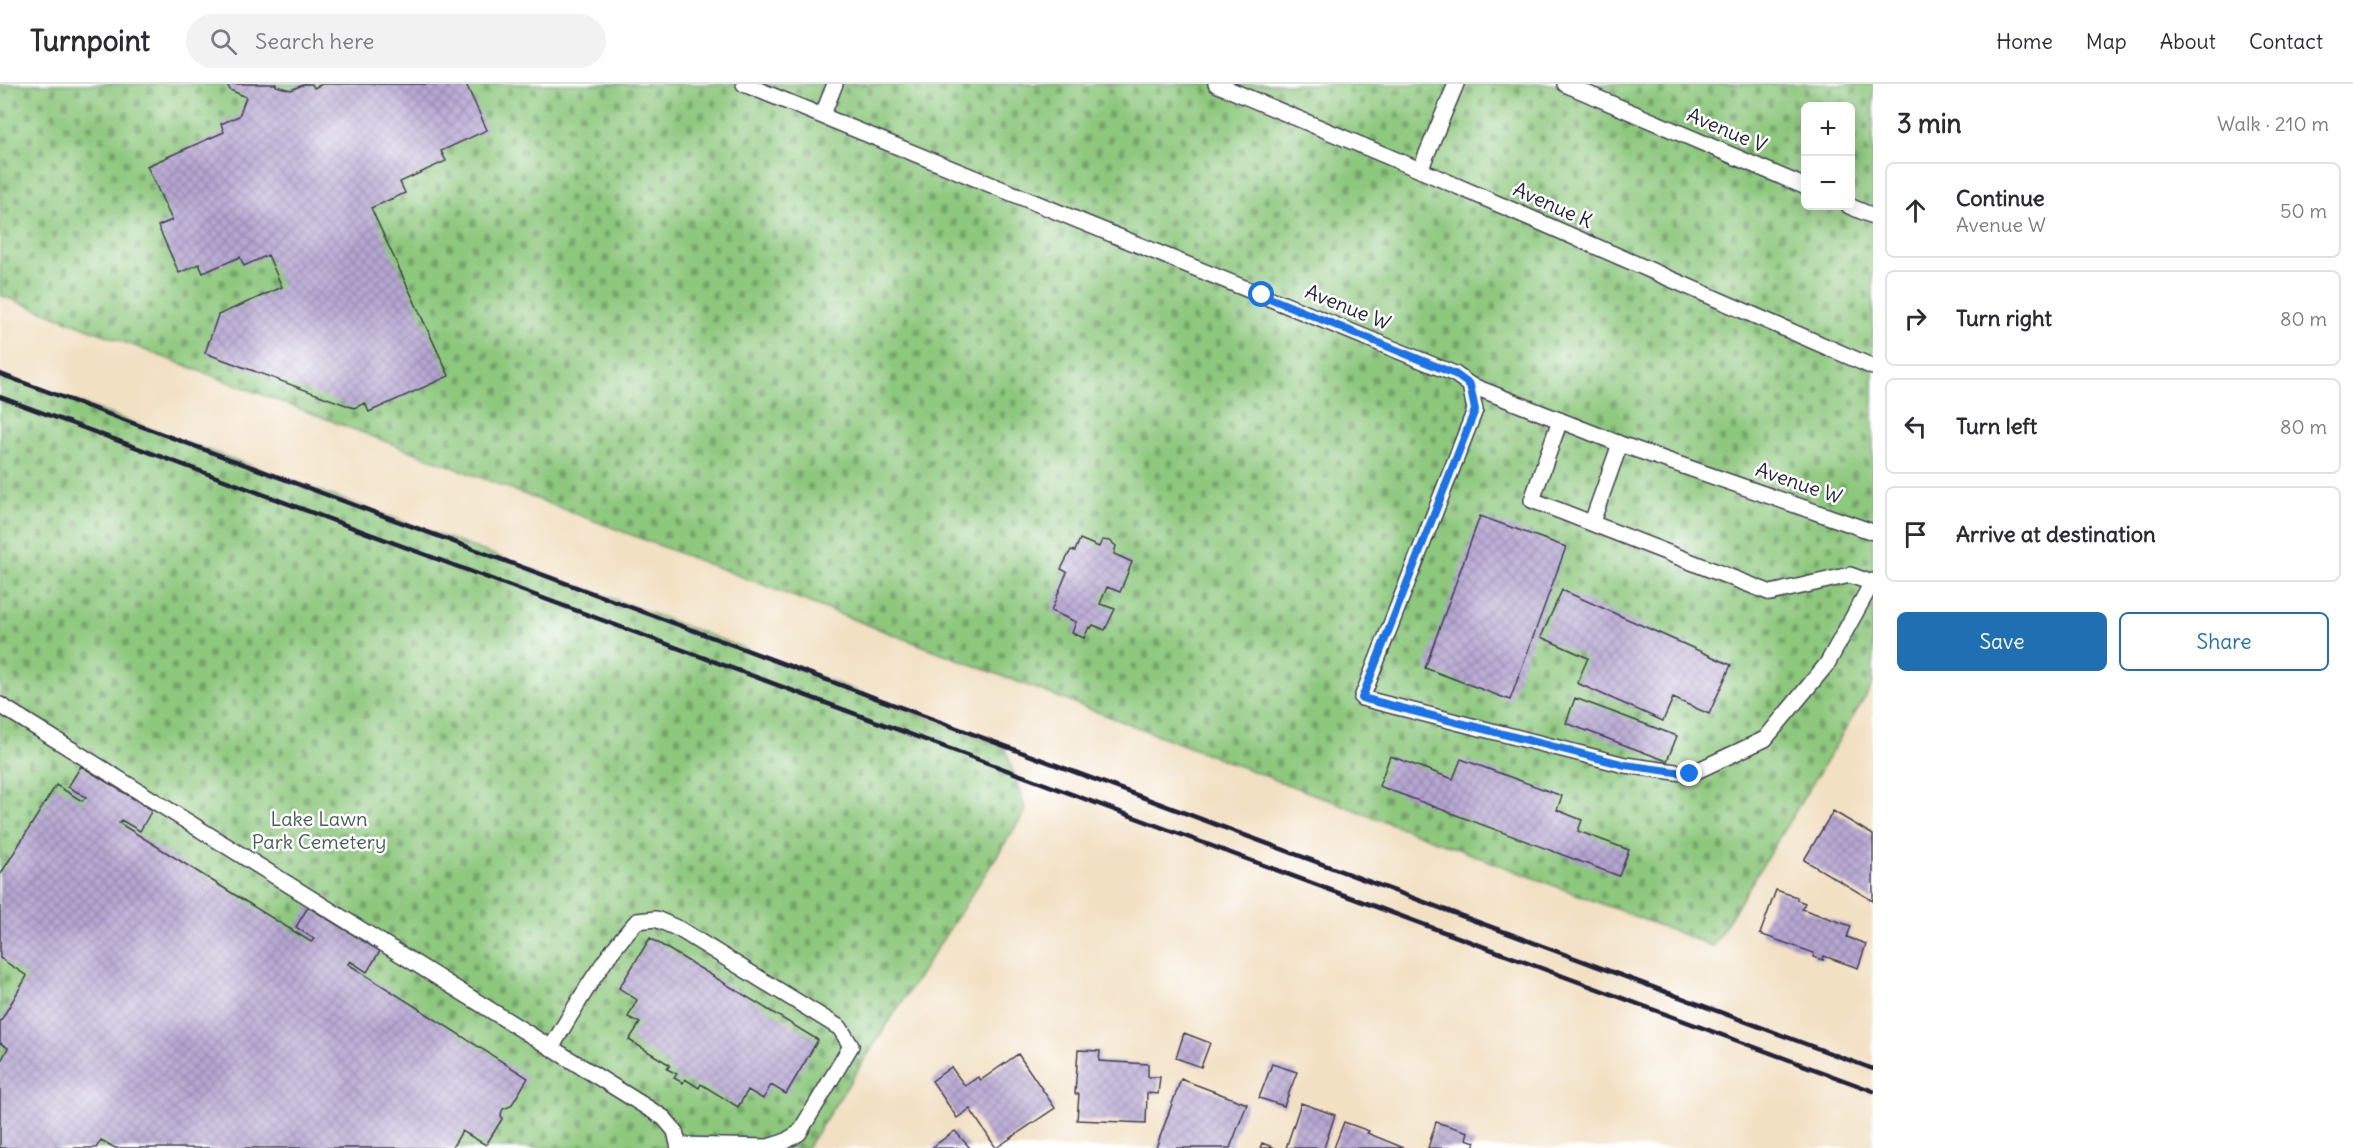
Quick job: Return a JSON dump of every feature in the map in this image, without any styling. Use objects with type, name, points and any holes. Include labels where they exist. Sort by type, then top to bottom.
[{"type":"lane","name":"Avenue W","points":[[744,84],[823,114],[1455,374],[1470,385],[1620,444],[1873,532]]},
{"type":"lane","points":[[823,114],[835,84]]},
{"type":"lane","name":"Avenue K","points":[[1216,84],[1873,367]]},
{"type":"lane","points":[[1420,170],[1456,84]]},
{"type":"lane","name":"Avenue V","points":[[1565,84],[1801,185]]},
{"type":"lane","points":[[1855,208],[1873,216]]},
{"type":"lane","points":[[1470,385],[1475,410],[1362,698],[1625,765],[1690,774],[1765,739],[1827,664],[1872,582],[1850,575],[1772,593],[1532,500],[1560,420]]},
{"type":"lane","points":[[1592,522],[1620,444]]},
{"type":"lane","points":[[0,705],[551,1048],[664,1118],[675,1131],[679,1146],[768,1147],[784,1142],[799,1133],[851,1046],[840,1028],[679,929],[656,919],[637,921],[625,934],[586,988],[551,1048]]},
{"type":"green space","points":[[0,84],[1873,84],[1873,684],[1713,946],[0,295]]},
{"type":"green space","name":"Lake Lawn Park Cemetery","points":[[0,374],[603,595],[1005,747],[1026,811],[807,1148],[0,1148]]},
{"type":"building","points":[[227,84],[276,84],[276,86],[291,90],[305,84],[312,84],[314,88],[322,84],[466,84],[487,130],[441,151],[446,161],[400,182],[405,193],[371,208],[449,376],[369,412],[365,403],[354,408],[205,353],[218,315],[282,287],[268,255],[244,266],[240,257],[203,273],[199,264],[179,273],[158,226],[172,220],[147,166],[224,132],[221,124],[239,116],[246,97],[230,90]]},
{"type":"building","points":[[1480,516],[1566,547],[1510,700],[1425,668]]},
{"type":"building","points":[[1080,539],[1099,547],[1102,540],[1110,541],[1116,546],[1114,554],[1132,562],[1120,592],[1107,587],[1100,604],[1115,609],[1105,630],[1093,625],[1089,627],[1084,638],[1072,633],[1076,622],[1051,611],[1067,572],[1061,569],[1071,550],[1075,551]]},
{"type":"building","points":[[1562,590],[1731,665],[1709,714],[1673,698],[1663,721],[1577,683],[1588,658],[1541,637]]},
{"type":"building","points":[[1575,698],[1677,736],[1667,761],[1566,723]]},
{"type":"building","points":[[1390,756],[1453,779],[1461,759],[1562,796],[1557,810],[1582,820],[1578,831],[1629,850],[1619,876],[1379,786]]},
{"type":"building","points":[[81,766],[152,810],[140,831],[121,820],[119,823],[311,942],[314,939],[296,927],[308,907],[380,951],[367,972],[350,961],[348,964],[528,1078],[511,1106],[503,1109],[502,1119],[486,1145],[462,1131],[452,1148],[115,1148],[101,1140],[96,1148],[0,1148],[0,1063],[8,1048],[0,1043],[0,1022],[27,976],[0,958],[0,875],[56,785],[82,801],[86,797],[68,787]]},
{"type":"building","points":[[1833,811],[1873,835],[1873,901],[1804,860]]},
{"type":"building","points":[[1776,890],[1797,897],[1797,900],[1805,903],[1802,909],[1851,926],[1847,937],[1866,944],[1858,968],[1824,956],[1823,960],[1813,957],[1814,953],[1760,934]]},
{"type":"building","points":[[650,938],[818,1040],[786,1094],[771,1085],[763,1099],[748,1090],[738,1107],[701,1084],[699,1088],[685,1079],[683,1083],[674,1078],[677,1074],[667,1069],[670,1065],[629,1040],[640,1023],[628,1017],[637,1000],[619,988]]},
{"type":"building","points":[[1184,1033],[1210,1043],[1201,1067],[1176,1058]]},
{"type":"building","points":[[1078,1050],[1100,1051],[1099,1061],[1148,1064],[1148,1077],[1160,1077],[1158,1094],[1147,1093],[1146,1123],[1077,1120],[1079,1094],[1075,1094]]},
{"type":"building","points":[[1018,1054],[1055,1108],[996,1148],[970,1109],[957,1118],[932,1081],[951,1067],[965,1086],[978,1077],[981,1080]]},
{"type":"building","points":[[1272,1064],[1297,1072],[1284,1106],[1259,1098]]},
{"type":"building","points":[[1181,1079],[1247,1104],[1230,1148],[1156,1148]]},
{"type":"building","points":[[1301,1103],[1335,1115],[1324,1148],[1286,1148]]},
{"type":"building","points":[[1344,1122],[1369,1131],[1367,1133],[1404,1148],[1334,1148]]},
{"type":"building","points":[[1436,1122],[1468,1132],[1466,1139],[1475,1142],[1473,1148],[1428,1148]]},
{"type":"building","points":[[955,1131],[970,1148],[931,1148]]},
{"type":"building","points":[[1262,1143],[1275,1148],[1260,1148]]},
{"type":"railway","points":[[0,374],[1873,1069]]},
{"type":"railway","points":[[0,397],[1873,1091]]},
{"type":"route","points":[[1262,295],[1455,374],[1470,385],[1475,410],[1362,698],[1625,765],[1690,774]]}]
